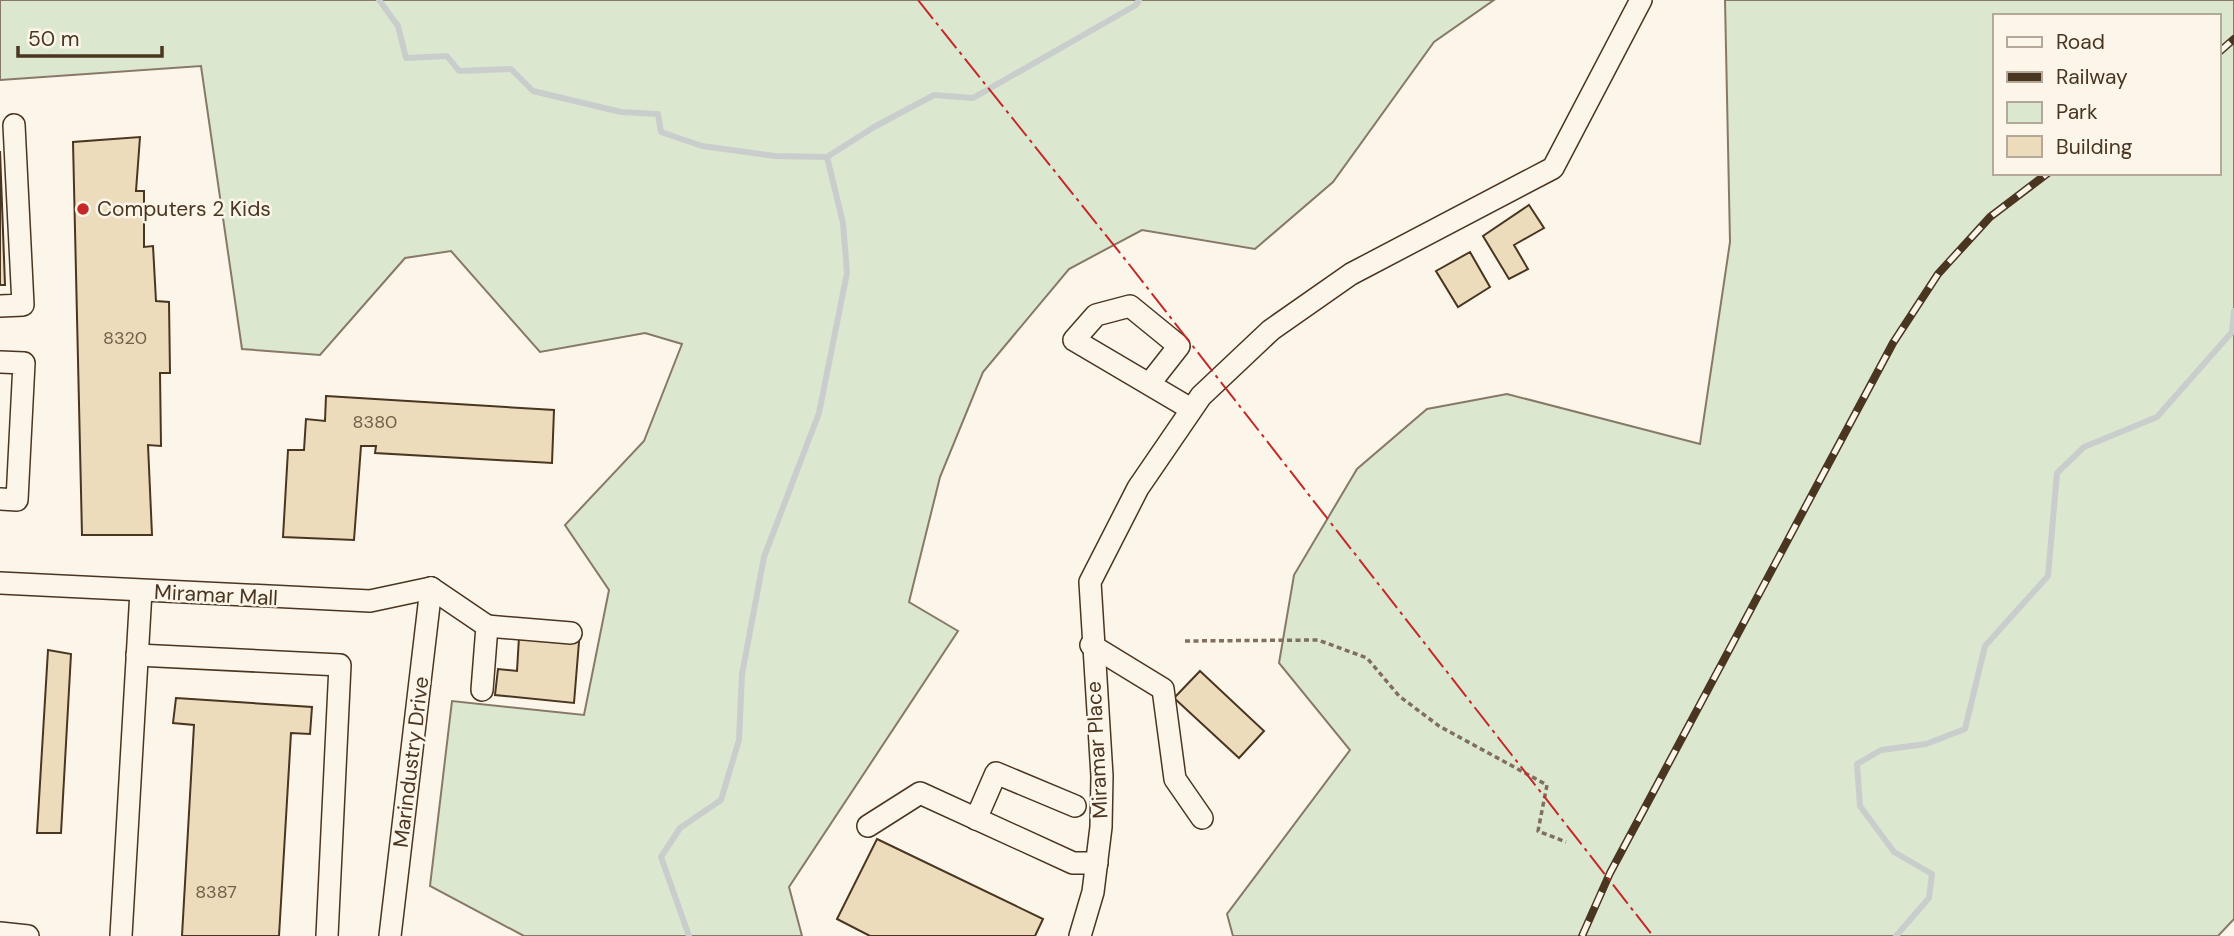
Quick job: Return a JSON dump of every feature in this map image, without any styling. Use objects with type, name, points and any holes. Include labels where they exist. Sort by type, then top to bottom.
[{"type":"street","name":"Miramar Place","points":[[1080,936],[1093,892],[1101,827],[1102,776],[1091,645],[1090,582],[1138,488],[1191,409],[1271,330],[1352,274],[1553,168],[1641,0]]},
{"type":"street","points":[[0,306],[23,305],[14,125]]},
{"type":"street","points":[[1150,383],[1178,346],[1130,306],[1096,315],[1074,340],[1191,409]]},
{"type":"street","points":[[0,362],[24,363],[17,500],[0,499]]},
{"type":"street","name":"Miramar Mall","points":[[0,583],[370,601],[430,588]]},
{"type":"street","points":[[430,588],[487,626],[571,632]]},
{"type":"street","name":"Marindustry Drive","points":[[390,936],[430,588]]},
{"type":"street","points":[[121,936],[141,591]]},
{"type":"street","points":[[482,690],[487,626]]},
{"type":"street","points":[[1091,645],[1163,689],[1175,779],[1202,818]]},
{"type":"street","points":[[137,654],[340,665],[327,936]]},
{"type":"street","points":[[976,819],[996,772],[1076,807]]},
{"type":"street","points":[[867,826],[920,793],[1073,863],[1097,863]]},
{"type":"street","points":[[0,933],[28,936]]},
{"type":"path","points":[[1185,641],[1318,640],[1367,658],[1399,696],[1439,726],[1547,785],[1538,831],[1566,842]]},
{"type":"green space","points":[[0,0],[1494,0],[1434,42],[1333,182],[1255,249],[1142,230],[1069,269],[983,372],[940,477],[909,602],[958,631],[789,887],[802,936],[524,936],[430,886],[452,701],[584,715],[609,590],[565,525],[644,441],[682,344],[645,333],[540,352],[451,251],[405,258],[320,355],[242,349],[201,66],[0,80]]},
{"type":"green space","points":[[1725,0],[2234,0],[2234,919],[2218,936],[1233,936],[1227,914],[1350,750],[1279,663],[1294,575],[1357,469],[1427,409],[1507,394],[1700,444],[1730,242]]},
{"type":"building","points":[[140,137],[136,191],[144,191],[144,247],[153,246],[156,301],[169,302],[170,373],[160,373],[161,446],[148,445],[152,535],[82,535],[73,142]]},
{"type":"building","points":[[0,151],[5,285],[0,285]]},
{"type":"building","points":[[1529,205],[1544,228],[1514,245],[1528,269],[1509,279],[1483,236]]},
{"type":"building","points":[[1470,252],[1490,287],[1458,307],[1436,271]]},
{"type":"building","points":[[326,396],[554,410],[552,463],[375,453],[376,446],[361,446],[354,540],[283,537],[288,450],[304,450],[306,419],[325,421]]},
{"type":"building","points":[[519,637],[579,642],[574,703],[495,695],[498,669],[517,671]]},
{"type":"building","points":[[48,650],[71,654],[61,833],[37,833]]},
{"type":"building","points":[[1200,671],[1264,731],[1239,758],[1174,698]]},
{"type":"building","points":[[176,698],[312,707],[310,734],[291,733],[279,936],[182,936],[194,725],[173,723]]},
{"type":"building","points":[[877,839],[1043,919],[1035,936],[870,936],[837,919]]},
{"type":"waterway","points":[[379,0],[398,26],[406,58],[447,56],[459,71],[511,69],[533,91],[621,112],[658,114],[661,132],[702,146],[775,156],[827,157],[874,127],[934,95],[973,98],[1136,5],[1139,0]]},
{"type":"waterway","points":[[689,936],[661,857],[680,828],[721,800],[739,740],[742,674],[764,557],[819,413],[847,273],[843,223],[827,157]]},
{"type":"waterway","points":[[1896,936],[1929,898],[1932,874],[1894,852],[1860,806],[1857,764],[1881,750],[1926,744],[1965,729],[1985,646],[2048,576],[2057,473],[2084,447],[2157,417],[2232,332],[2234,311]]},
{"type":"railway","points":[[2220,51],[2234,39]]},
{"type":"railway","points":[[1582,936],[1610,873],[1893,343],[1938,274],[1990,217],[2045,175]]},
{"type":"power","points":[[918,0],[1128,263],[1653,936]]},
{"type":"place","name":"Computers 2 Kids","points":[[83,209]]}]
